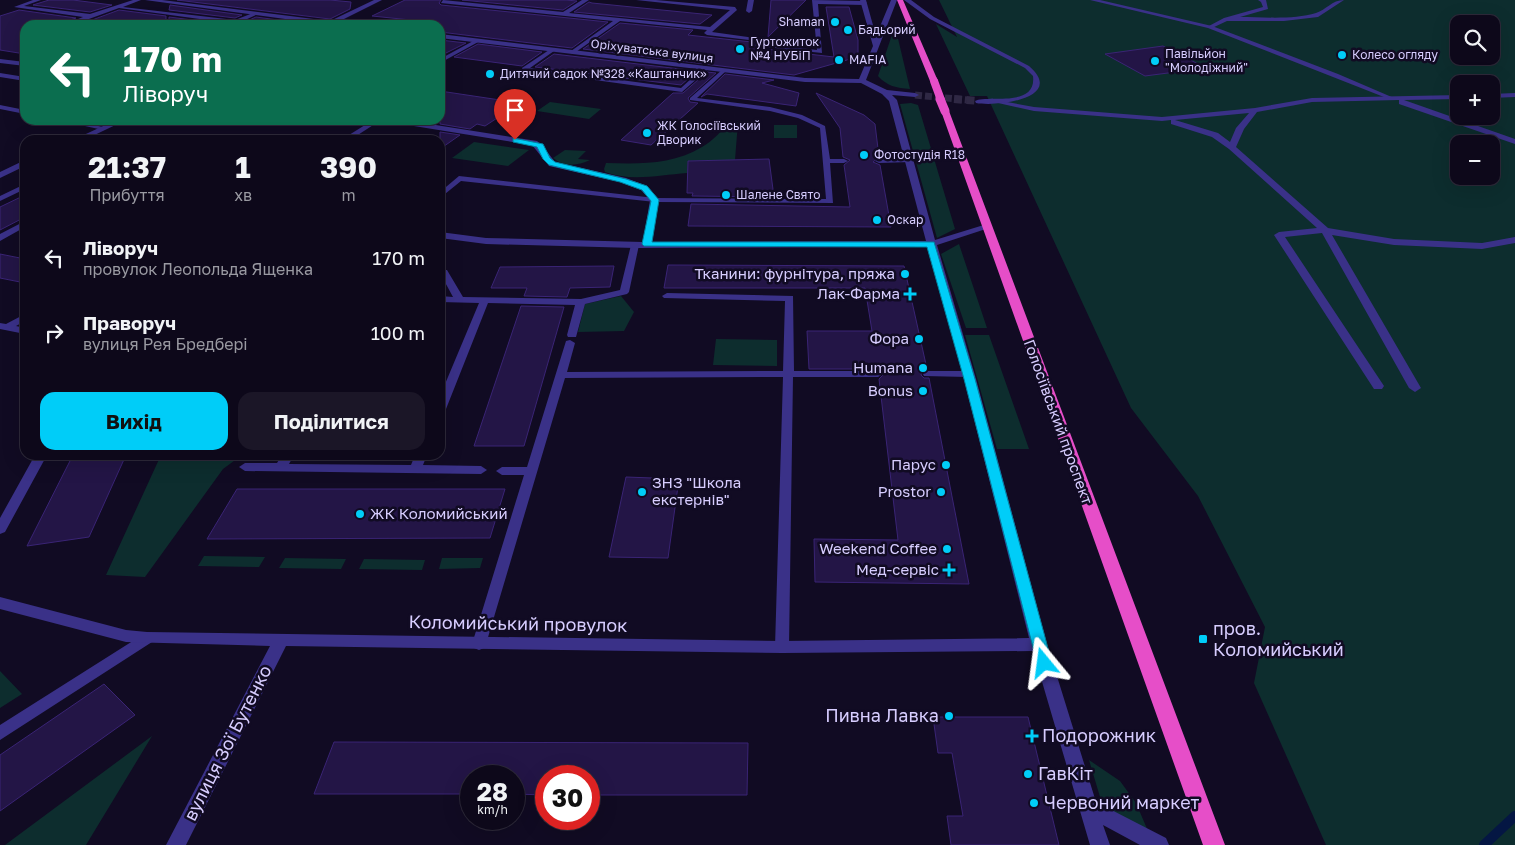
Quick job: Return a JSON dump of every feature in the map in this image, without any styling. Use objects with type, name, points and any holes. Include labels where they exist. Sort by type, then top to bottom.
[{"type":"highway","name":"Голосіївський проспект","points":[[900,0],[934,81],[1214,845]]},
{"type":"street","points":[[148,0],[299,20]]},
{"type":"street","points":[[337,20],[379,0]]},
{"type":"street","points":[[894,0],[862,81],[885,92],[893,100],[1039,644],[1100,845]]},
{"type":"street","points":[[906,0],[932,18],[1028,67],[1036,74],[1037,82],[1029,94],[1002,103]]},
{"type":"street","points":[[1210,27],[1226,19],[1266,8],[1264,1],[1261,0]]},
{"type":"street","points":[[1226,19],[1284,19],[1318,15],[1342,0]]},
{"type":"street","points":[[864,1],[876,46]]},
{"type":"street","name":"Оріхуватська вулиця","points":[[445,37],[805,80],[862,81]]},
{"type":"street","points":[[0,61],[20,63]]},
{"type":"street","points":[[0,75],[20,78]]},
{"type":"street","points":[[885,92],[915,95]]},
{"type":"street","points":[[1500,96],[1515,95]]},
{"type":"street","points":[[979,101],[1034,109],[1162,118],[1255,110],[1312,100],[1450,97]]},
{"type":"street","points":[[1391,98],[1515,142]]},
{"type":"street","points":[[1232,147],[1240,128],[1255,110]]},
{"type":"street","points":[[1162,118],[1215,135],[1232,147],[1324,230],[1415,388]]},
{"type":"street","points":[[88,135],[110,125]]},
{"type":"street","points":[[421,125],[534,143],[540,146],[552,164],[623,180],[644,188],[655,200],[647,244]]},
{"type":"street","points":[[0,175],[20,166]]},
{"type":"street","points":[[0,168],[20,171]]},
{"type":"street","points":[[445,236],[486,240],[635,244],[931,244],[987,227]]},
{"type":"street","points":[[1378,386],[1279,235],[1324,230],[1345,235],[1413,243],[1482,246],[1515,240]]},
{"type":"street","name":"Коломийський провулок","points":[[0,603],[126,636],[147,638],[782,647],[1039,644]]},
{"type":"street","name":"вулиця Зої Бутенко","points":[[176,845],[281,641]]},
{"type":"street","points":[[1089,808],[1159,845]]},
{"type":"lane","points":[[38,0],[17,7],[90,16]]},
{"type":"lane","points":[[80,20],[138,0]]},
{"type":"lane","points":[[446,0],[443,2],[711,29]]},
{"type":"lane","points":[[564,14],[586,0]]},
{"type":"lane","points":[[640,0],[735,9],[707,33],[774,41],[767,46],[820,52],[815,1],[864,1]]},
{"type":"lane","points":[[749,11],[751,0]]},
{"type":"lane","points":[[1093,0],[1210,27],[1391,98]]},
{"type":"lane","points":[[116,7],[219,20]]},
{"type":"lane","points":[[240,20],[255,14]]},
{"type":"lane","points":[[573,52],[618,20]]},
{"type":"lane","points":[[445,58],[477,41]]},
{"type":"lane","points":[[552,50],[524,69],[682,90],[705,69]]},
{"type":"lane","points":[[445,191],[459,178],[655,200],[830,201],[823,127],[800,116],[770,109],[692,99],[723,71]]},
{"type":"lane","points":[[0,107],[20,111]]},
{"type":"lane","points":[[87,125],[103,128]]},
{"type":"lane","points":[[353,135],[370,125]]},
{"type":"lane","points":[[879,160],[908,160]]},
{"type":"lane","points":[[827,161],[844,161]]},
{"type":"lane","points":[[0,199],[20,189]]},
{"type":"lane","points":[[0,238],[20,227]]},
{"type":"lane","points":[[445,300],[581,302],[624,292],[635,244]]},
{"type":"lane","points":[[445,274],[460,300]]},
{"type":"lane","points":[[668,296],[790,298],[782,647]]},
{"type":"lane","points":[[445,396],[485,300]]},
{"type":"lane","points":[[479,644],[561,375],[581,302]]},
{"type":"lane","points":[[4,326],[20,319]]},
{"type":"lane","points":[[4,326],[20,330]]},
{"type":"lane","points":[[561,375],[878,374]]},
{"type":"lane","points":[[928,374],[968,374]]},
{"type":"lane","points":[[0,529],[38,460]]},
{"type":"lane","points":[[280,468],[285,460]]},
{"type":"lane","points":[[415,470],[419,460]]},
{"type":"lane","points":[[245,467],[481,470]]},
{"type":"lane","points":[[502,471],[532,472]]},
{"type":"lane","points":[[0,733],[147,638]]},
{"type":"green space","points":[[939,0],[1515,0],[1515,845],[1326,845],[1254,683],[1265,627],[1198,496],[1131,408],[987,96],[970,96],[936,24],[957,37]]},
{"type":"green space","points":[[895,26],[910,89],[892,86],[878,76]]},
{"type":"green space","points":[[550,102],[601,109],[589,119],[537,111]]},
{"type":"green space","points":[[911,103],[918,105],[955,229],[937,238],[900,104]]},
{"type":"green space","points":[[731,121],[738,122],[735,160],[688,161],[687,173],[656,176],[625,177],[605,172],[606,163],[655,162],[691,153],[710,142]]},
{"type":"green space","points":[[774,125],[797,125],[797,138],[774,138]]},
{"type":"green space","points":[[474,142],[529,150],[508,166],[452,158]]},
{"type":"green space","points":[[565,150],[586,151],[578,159],[590,160],[571,165],[553,158]]},
{"type":"green space","points":[[959,244],[987,328],[966,328],[941,254]]},
{"type":"green space","points":[[621,296],[634,312],[624,331],[578,332],[585,304]]},
{"type":"green space","points":[[965,335],[989,335],[1029,449],[997,449]]},
{"type":"green space","points":[[716,339],[777,340],[777,366],[713,365]]},
{"type":"green space","points":[[159,460],[235,460],[223,469],[145,577],[106,575]]},
{"type":"green space","points":[[204,556],[265,557],[259,567],[198,566]]},
{"type":"green space","points":[[285,558],[346,559],[341,569],[279,568]]},
{"type":"green space","points":[[442,558],[483,558],[480,568],[439,569]]},
{"type":"green space","points":[[364,559],[425,560],[422,570],[359,569]]},
{"type":"green space","points":[[0,671],[22,694],[0,708]]},
{"type":"green space","points":[[152,736],[86,845],[5,845]]},
{"type":"green space","points":[[1089,760],[1120,781],[1136,803],[1148,831],[1103,807]]},
{"type":"building","points":[[49,0],[73,0],[112,5],[90,12],[33,5]]},
{"type":"building","points":[[177,0],[330,0],[351,2],[350,9],[330,19]]},
{"type":"building","points":[[405,0],[441,0],[439,3],[441,5],[608,22],[572,48],[445,33],[445,20],[411,20],[372,16]]},
{"type":"building","points":[[462,0],[566,0],[577,1],[563,10]]},
{"type":"building","points":[[771,0],[806,0],[768,37]]},
{"type":"building","points":[[589,2],[712,15],[700,24],[574,12]]},
{"type":"building","points":[[170,5],[242,15],[235,18],[169,10]]},
{"type":"building","points":[[826,7],[849,7],[858,40],[858,55],[794,75],[583,49],[620,23],[693,30],[688,35],[761,43],[756,48],[834,57]]},
{"type":"building","points":[[19,10],[76,18],[70,20],[20,20],[20,53],[0,50],[0,16]]},
{"type":"building","points":[[119,10],[166,16],[166,20],[92,20]]},
{"type":"building","points":[[169,17],[193,20],[169,20]]},
{"type":"building","points":[[256,17],[278,20],[249,20]]},
{"type":"building","points":[[445,41],[466,43],[445,54]]},
{"type":"building","points":[[478,44],[542,52],[522,66],[454,57]]},
{"type":"building","name":"Павільйон \"Молодіжний\"","points":[[1163,46],[1206,68],[1145,76],[1105,54]]},
{"type":"building","points":[[554,54],[697,71],[681,85],[535,67]]},
{"type":"building","points":[[707,72],[716,73],[688,98],[690,102],[698,103],[651,145],[621,140],[673,93],[683,93]]},
{"type":"building","points":[[725,74],[774,80],[762,83],[799,93],[796,106],[707,94],[701,97]]},
{"type":"building","points":[[445,92],[520,103],[485,126],[477,124],[470,129],[445,125]]},
{"type":"building","points":[[816,93],[864,115],[875,124],[879,157],[873,162],[880,165],[891,227],[688,226],[691,204],[850,207],[844,165],[850,160],[843,157],[840,128]]},
{"type":"building","points":[[440,132],[460,135],[445,146],[445,135],[440,135]]},
{"type":"building","points":[[769,159],[774,197],[692,196],[693,193],[687,193],[688,161]]},
{"type":"building","points":[[20,197],[20,220],[0,230],[0,207]]},
{"type":"building","points":[[0,254],[20,258],[20,282],[0,278]]},
{"type":"building","points":[[668,265],[904,266],[927,369],[922,371],[921,375],[924,378],[929,378],[969,584],[815,582],[814,539],[898,540],[879,379],[885,373],[878,369],[809,369],[807,331],[872,331],[865,288],[664,288]]},
{"type":"building","points":[[614,266],[610,287],[570,288],[567,297],[524,296],[527,288],[491,288],[500,267]]},
{"type":"building","points":[[521,306],[564,307],[524,446],[474,446]]},
{"type":"building","points":[[70,460],[124,460],[89,537],[27,546]]},
{"type":"building","points":[[626,477],[679,479],[668,558],[609,557]]},
{"type":"building","name":"ЖК Коломийський","points":[[237,489],[505,489],[490,538],[207,539]]},
{"type":"building","points":[[104,684],[135,715],[0,811],[0,755]]},
{"type":"building","points":[[933,717],[1028,717],[1059,845],[951,845],[947,816],[963,816],[952,753],[938,753]]},
{"type":"building","points":[[334,742],[748,743],[747,795],[600,795],[600,765],[535,765],[535,795],[525,794],[525,765],[460,765],[460,794],[314,794]]},
{"type":"waterway","points":[[1484,845],[1515,816]]},
{"type":"tunnel","points":[[915,95],[967,100]]},
{"type":"tunnel","points":[[954,99],[979,101]]},
{"type":"place","name":"Shaman","points":[[835,22]]},
{"type":"place","name":"Бадьорий","points":[[848,30]]},
{"type":"place","name":"Гуртожиток №4 НУБіП","points":[[740,49]]},
{"type":"place","name":"Колесо огляду","points":[[1342,55]]},
{"type":"place","name":"MAFIA","points":[[839,60]]},
{"type":"place","name":"Павільйон \"Молодіжний\"","points":[[1155,61]]},
{"type":"place","name":"Дитячий садок №328 «Каштанчик»","points":[[490,74]]},
{"type":"place","name":"ЖК Голосіївський Дворик","points":[[647,133]]},
{"type":"place","name":"Фотостудія R18","points":[[864,155]]},
{"type":"place","name":"Шалене Свято","points":[[726,195]]},
{"type":"place","name":"Оскар","points":[[877,220]]},
{"type":"place","name":"Тканини: фурнітура, пряжа","points":[[905,274]]},
{"type":"place","name":"Лак-Фарма","points":[[910,294]]},
{"type":"place","name":"Фора","points":[[919,339]]},
{"type":"place","name":"Humana","points":[[923,368]]},
{"type":"place","name":"Bonus","points":[[923,391]]},
{"type":"place","name":"Парус","points":[[946,465]]},
{"type":"place","name":"ЗНЗ \"Школа екстернів\"","points":[[642,492]]},
{"type":"place","name":"Prostor","points":[[941,492]]},
{"type":"place","name":"ЖК Коломийський","points":[[360,514]]},
{"type":"place","name":"Weekend Coffee","points":[[947,549]]},
{"type":"place","name":"Мед-сервіс","points":[[949,570]]},
{"type":"place","name":"пров. Коломийський","points":[[1203,639]]},
{"type":"place","name":"Пивна Лавка","points":[[949,716]]},
{"type":"place","name":"Подорожник","points":[[1032,736]]},
{"type":"place","name":"ГавКіт","points":[[1028,774]]},
{"type":"place","name":"Червоний маркет","points":[[1034,803]]},
{"type":"route","points":[[515,140],[534,143],[540,146],[552,164],[623,180],[644,188],[655,200],[647,244],[931,244],[970,379],[1044,663]]}]
